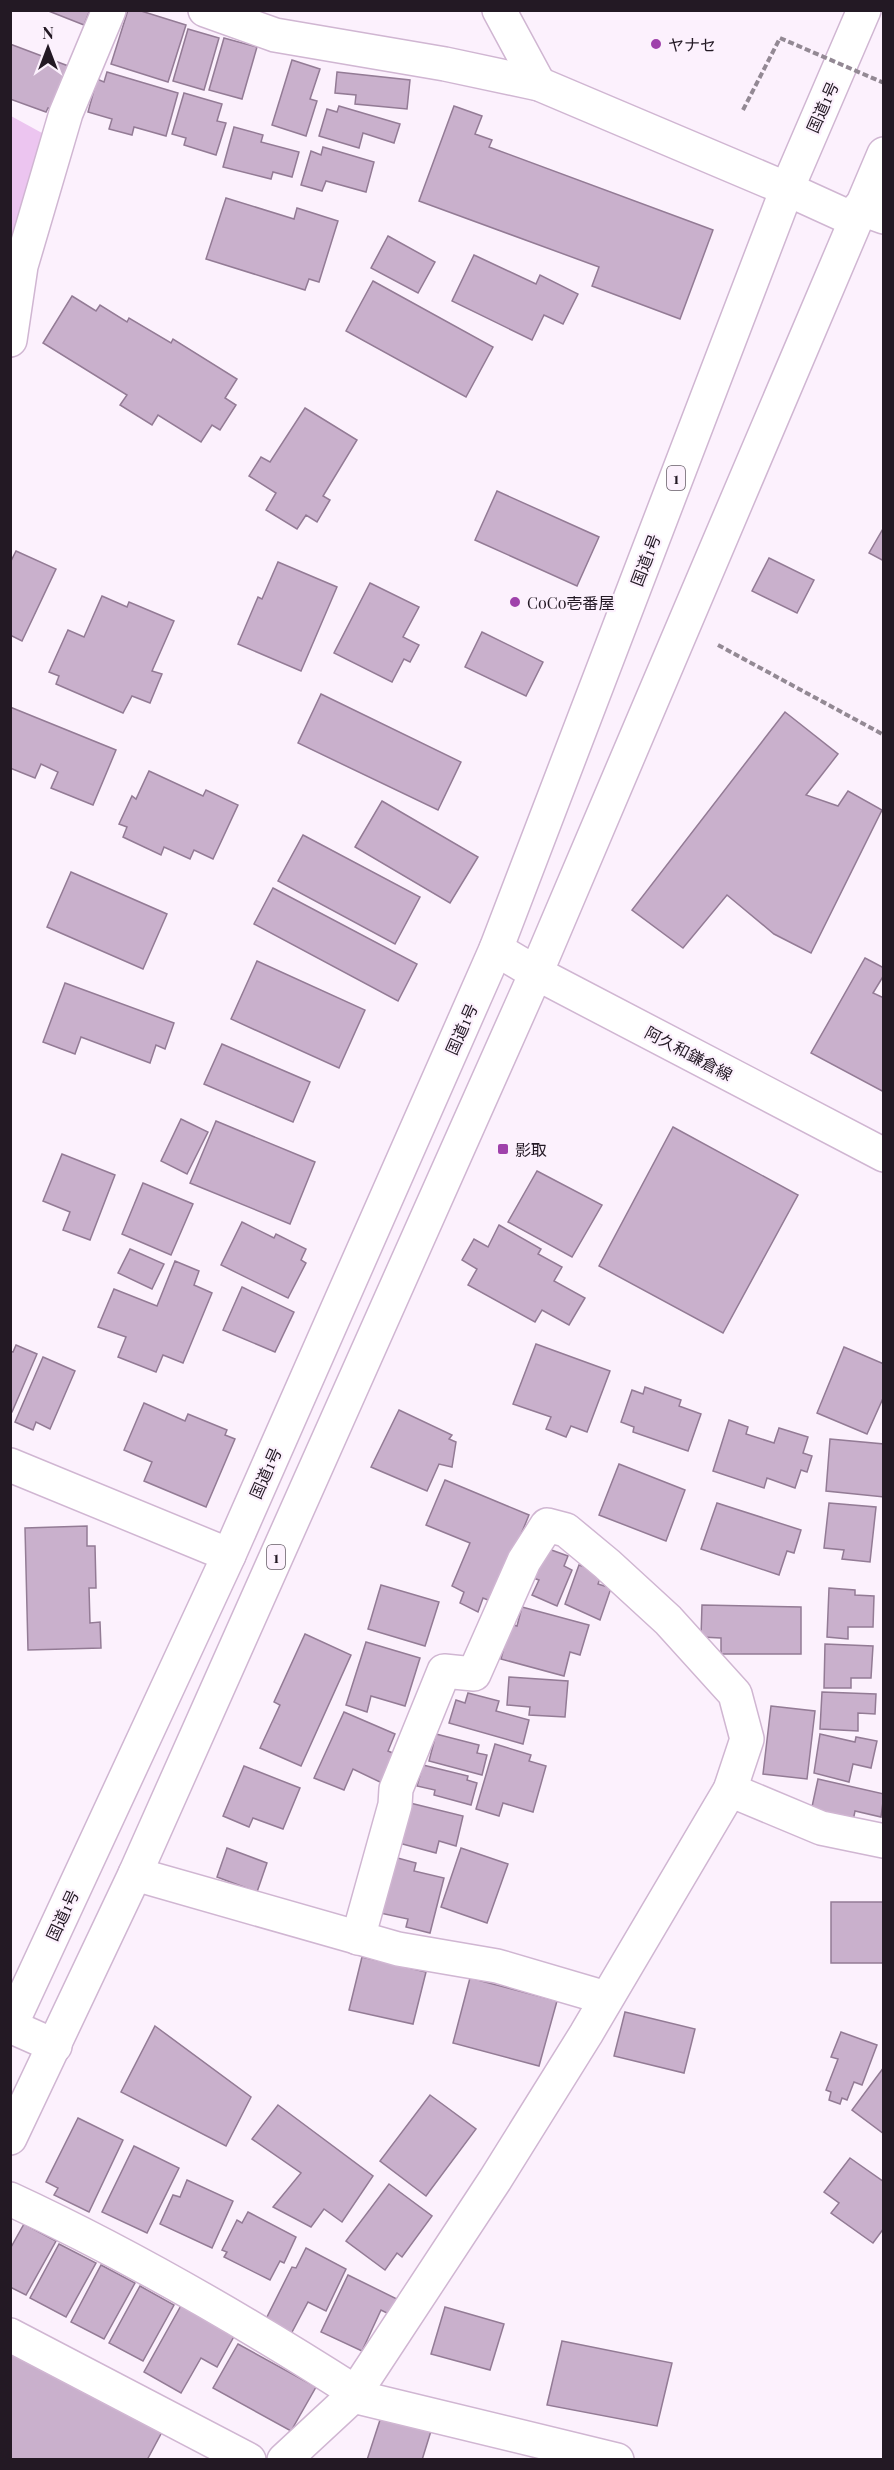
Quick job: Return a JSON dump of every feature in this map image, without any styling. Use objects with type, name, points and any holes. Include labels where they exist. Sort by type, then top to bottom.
[{"type":"main road","points":[[10,340],[21,266],[66,113],[109,10]]},
{"type":"main road","points":[[205,10],[275,35],[445,64],[539,84],[787,189],[866,215]]},
{"type":"main road","points":[[499,10],[539,84]]},
{"type":"main road","name":"国道1号","points":[[11,2027],[228,1555],[496,950],[787,189],[864,10]]},
{"type":"main road","name":"1","points":[[10,2138],[135,1874],[536,973],[683,626],[866,215],[884,154]]},
{"type":"main road","name":"阿久和鎌倉線","points":[[496,950],[884,1155]]},
{"type":"main road","points":[[10,1465],[228,1555]]},
{"type":"main road","points":[[284,2460],[354,2394],[495,2180],[730,1790],[747,1739],[735,1694],[668,1620],[566,1530],[547,1525],[524,1561],[474,1674],[444,1671],[396,1789],[395,1805],[358,1938]]},
{"type":"main road","points":[[730,1790],[821,1828],[884,1841]]},
{"type":"main road","points":[[135,1874],[358,1938],[398,1948],[497,1966],[606,1998]]},
{"type":"main road","points":[[11,2027],[55,2046]]},
{"type":"main road","points":[[10,2199],[137,2261],[267,2336],[354,2394],[617,2460]]},
{"type":"main road","points":[[10,2335],[249,2460]]},
{"type":"path","points":[[743,110],[780,38],[884,83]]},
{"type":"path","points":[[683,626],[884,735]]},
{"type":"shaded area","points":[[11,116],[42,133],[11,265]]},
{"type":"building","points":[[46,10],[90,10],[84,25]]},
{"type":"building","points":[[128,10],[138,10],[186,25],[168,82],[111,64]]},
{"type":"building","points":[[188,29],[219,38],[204,90],[173,81]]},
{"type":"building","points":[[224,38],[257,47],[242,99],[209,90]]},
{"type":"building","points":[[10,44],[71,67],[55,110],[48,108],[46,112],[10,99]]},
{"type":"building","points":[[292,60],[320,69],[310,99],[317,101],[306,136],[272,125]]},
{"type":"building","points":[[107,72],[178,93],[166,136],[134,127],[132,135],[109,129],[112,119],[88,112],[97,79],[104,82]]},
{"type":"building","points":[[337,72],[410,80],[407,109],[355,104],[356,95],[335,93]]},
{"type":"building","points":[[184,93],[222,104],[217,121],[226,123],[216,155],[184,145],[186,138],[172,134]]},
{"type":"building","points":[[339,106],[400,124],[394,143],[363,133],[359,148],[319,136],[327,109],[337,112]]},
{"type":"building","points":[[454,106],[482,116],[475,134],[492,140],[489,147],[713,230],[680,319],[592,286],[599,267],[419,201]]},
{"type":"building","points":[[234,127],[263,135],[261,142],[299,152],[292,177],[273,172],[271,179],[223,167]]},
{"type":"building","points":[[323,147],[374,162],[366,192],[326,181],[322,191],[301,185],[311,151],[321,155]]},
{"type":"building","points":[[226,198],[294,219],[297,208],[338,221],[319,282],[309,279],[305,290],[206,259]]},
{"type":"building","points":[[388,236],[435,262],[418,293],[371,268]]},
{"type":"building","points":[[474,255],[536,284],[540,275],[578,294],[563,324],[544,315],[532,340],[452,301]]},
{"type":"building","points":[[373,281],[493,347],[466,397],[346,331]]},
{"type":"building","points":[[72,296],[96,311],[100,305],[127,322],[129,318],[171,343],[173,339],[237,379],[225,398],[236,405],[220,430],[212,425],[201,442],[158,415],[152,425],[120,405],[127,395],[43,343]]},
{"type":"building","points":[[305,408],[357,440],[323,496],[330,500],[317,522],[306,515],[297,529],[266,510],[276,493],[249,476],[261,457],[270,462]]},
{"type":"building","points":[[497,491],[599,537],[577,586],[475,540]]},
{"type":"building","points":[[884,527],[884,561],[869,553]]},
{"type":"building","points":[[16,551],[56,569],[22,641],[10,635],[10,563]]},
{"type":"building","points":[[769,558],[814,580],[797,613],[752,591]]},
{"type":"building","points":[[278,562],[337,587],[301,671],[238,644],[258,597],[262,599]]},
{"type":"building","points":[[370,583],[419,607],[403,637],[419,645],[410,662],[404,659],[392,682],[334,653]]},
{"type":"building","points":[[102,596],[127,607],[129,602],[174,621],[152,671],[162,674],[150,703],[132,696],[123,713],[56,684],[59,676],[49,672],[68,630],[84,637]]},
{"type":"building","points":[[482,632],[543,662],[526,696],[465,667]]},
{"type":"building","points":[[321,694],[461,762],[438,810],[298,743]]},
{"type":"building","points":[[10,707],[116,750],[93,805],[51,788],[58,772],[41,764],[35,778],[10,768]]},
{"type":"building","points":[[785,712],[838,754],[806,795],[838,806],[848,791],[882,810],[811,953],[774,934],[727,895],[683,948],[632,910]]},
{"type":"building","points":[[149,771],[203,796],[206,790],[238,805],[213,859],[194,850],[190,859],[164,847],[161,855],[123,837],[127,827],[119,824],[132,796],[136,799]]},
{"type":"building","points":[[382,801],[478,857],[450,903],[355,847]]},
{"type":"building","points":[[303,835],[420,897],[395,944],[278,881]]},
{"type":"building","points":[[71,872],[167,914],[143,969],[47,927]]},
{"type":"building","points":[[273,888],[417,964],[398,1001],[254,924]]},
{"type":"building","points":[[865,958],[884,968],[884,975],[873,993],[884,998],[884,1092],[811,1053]]},
{"type":"building","points":[[257,961],[365,1010],[339,1068],[231,1019]]},
{"type":"building","points":[[65,983],[174,1023],[165,1049],[156,1045],[150,1063],[81,1037],[75,1054],[43,1042]]},
{"type":"building","points":[[222,1044],[310,1082],[293,1122],[204,1084]]},
{"type":"building","points":[[181,1119],[208,1132],[187,1174],[161,1161]]},
{"type":"building","points":[[216,1121],[315,1162],[290,1224],[190,1183]]},
{"type":"building","points":[[673,1127],[798,1195],[723,1333],[599,1266]]},
{"type":"building","points":[[62,1154],[115,1175],[90,1240],[63,1230],[70,1212],[43,1201]]},
{"type":"building","points":[[537,1171],[602,1205],[572,1257],[508,1222]]},
{"type":"building","points":[[143,1183],[193,1204],[171,1255],[122,1234]]},
{"type":"building","points":[[242,1222],[274,1238],[276,1234],[306,1249],[301,1260],[306,1263],[288,1298],[221,1265]]},
{"type":"building","points":[[499,1225],[541,1249],[538,1254],[562,1267],[554,1281],[585,1298],[569,1325],[542,1310],[535,1322],[468,1285],[477,1269],[462,1260],[474,1239],[488,1247]]},
{"type":"building","points":[[130,1249],[164,1264],[152,1289],[118,1273]]},
{"type":"building","points":[[175,1261],[199,1271],[194,1285],[212,1293],[183,1363],[163,1355],[156,1372],[118,1357],[126,1337],[98,1327],[114,1289],[157,1306]]},
{"type":"building","points":[[242,1287],[294,1312],[275,1352],[223,1330]]},
{"type":"building","points":[[536,1344],[610,1371],[587,1432],[571,1426],[566,1437],[546,1429],[551,1417],[513,1404]]},
{"type":"building","points":[[16,1345],[37,1354],[12,1412],[10,1412],[10,1351],[13,1352]]},
{"type":"building","points":[[844,1347],[884,1364],[884,1396],[867,1434],[817,1413]]},
{"type":"building","points":[[43,1357],[75,1371],[50,1429],[36,1422],[33,1430],[15,1422]]},
{"type":"building","points":[[645,1387],[681,1400],[679,1406],[701,1414],[688,1451],[633,1432],[634,1427],[621,1422],[632,1390],[643,1394]]},
{"type":"building","points":[[144,1403],[185,1421],[188,1414],[227,1430],[225,1435],[235,1439],[206,1507],[144,1481],[152,1462],[124,1450]]},
{"type":"building","points":[[399,1410],[452,1435],[449,1439],[456,1442],[452,1467],[439,1464],[427,1491],[371,1467]]},
{"type":"building","points":[[729,1420],[748,1427],[746,1434],[774,1443],[779,1428],[808,1437],[803,1453],[812,1456],[807,1472],[801,1470],[795,1488],[767,1478],[764,1488],[713,1471]]},
{"type":"building","points":[[830,1439],[884,1444],[884,1497],[826,1491]]},
{"type":"building","points":[[619,1464],[685,1490],[666,1541],[599,1515]]},
{"type":"building","points":[[445,1480],[529,1515],[493,1602],[483,1598],[478,1612],[460,1603],[464,1592],[452,1586],[470,1543],[426,1525]]},
{"type":"building","points":[[717,1503],[801,1530],[794,1553],[787,1551],[779,1575],[701,1549]]},
{"type":"building","points":[[829,1503],[876,1507],[870,1562],[842,1559],[844,1550],[824,1548]]},
{"type":"building","points":[[87,1526],[87,1546],[95,1546],[96,1588],[89,1588],[90,1623],[100,1622],[101,1648],[28,1650],[25,1528]]},
{"type":"building","points":[[546,1548],[568,1556],[564,1566],[572,1570],[557,1606],[532,1595],[539,1580],[533,1578]]},
{"type":"building","points":[[579,1565],[602,1573],[598,1584],[611,1588],[600,1620],[565,1604]]},
{"type":"building","points":[[381,1585],[439,1602],[425,1646],[368,1629]]},
{"type":"building","points":[[829,1588],[855,1590],[855,1595],[874,1596],[873,1627],[848,1627],[848,1639],[827,1637]]},
{"type":"building","points":[[702,1605],[801,1607],[801,1654],[721,1654],[721,1638],[701,1637]]},
{"type":"building","points":[[522,1607],[589,1625],[580,1655],[570,1652],[564,1676],[501,1659],[510,1624],[517,1626]]},
{"type":"building","points":[[305,1634],[351,1655],[301,1766],[260,1748],[280,1705],[274,1702]]},
{"type":"building","points":[[366,1642],[420,1658],[405,1706],[371,1696],[367,1712],[346,1705]]},
{"type":"building","points":[[825,1644],[873,1646],[871,1678],[851,1678],[851,1688],[824,1688]]},
{"type":"building","points":[[509,1677],[568,1681],[565,1717],[529,1715],[530,1707],[507,1705]]},
{"type":"building","points":[[822,1692],[876,1694],[875,1714],[858,1713],[858,1731],[820,1729]]},
{"type":"building","points":[[468,1693],[499,1701],[496,1711],[529,1720],[523,1744],[449,1723],[456,1700],[465,1703]]},
{"type":"building","points":[[771,1706],[815,1711],[807,1779],[763,1774]]},
{"type":"building","points":[[344,1712],[395,1734],[388,1751],[395,1754],[382,1783],[353,1769],[344,1790],[314,1778]]},
{"type":"building","points":[[436,1734],[479,1745],[477,1753],[487,1755],[482,1775],[429,1761]]},
{"type":"building","points":[[820,1734],[855,1742],[856,1737],[877,1741],[871,1768],[853,1764],[849,1782],[814,1773]]},
{"type":"building","points":[[495,1744],[531,1755],[529,1761],[546,1766],[533,1812],[503,1803],[499,1816],[476,1809]]},
{"type":"building","points":[[423,1765],[468,1776],[467,1780],[477,1783],[471,1805],[434,1795],[435,1790],[417,1786]]},
{"type":"building","points":[[244,1766],[300,1788],[283,1829],[253,1818],[249,1827],[223,1816]]},
{"type":"building","points":[[818,1779],[884,1794],[881,1817],[855,1811],[852,1826],[810,1816]]},
{"type":"building","points":[[406,1802],[463,1816],[456,1846],[439,1841],[436,1853],[395,1842]]},
{"type":"building","points":[[227,1848],[267,1863],[257,1892],[217,1877]]},
{"type":"building","points":[[461,1848],[508,1864],[487,1923],[441,1907]]},
{"type":"building","points":[[394,1857],[416,1863],[414,1871],[444,1878],[430,1933],[406,1927],[408,1919],[380,1913]]},
{"type":"building","points":[[831,1902],[884,1902],[884,1963],[831,1963]]},
{"type":"building","points":[[362,1957],[426,1972],[413,2024],[349,2010]]},
{"type":"building","points":[[470,1978],[557,2001],[539,2066],[453,2043]]},
{"type":"building","points":[[625,2012],[695,2029],[684,2073],[614,2056]]},
{"type":"building","points":[[155,2026],[251,2097],[226,2146],[121,2092]]},
{"type":"building","points":[[841,2032],[877,2045],[862,2085],[854,2082],[847,2100],[842,2098],[840,2104],[829,2100],[831,2092],[826,2090],[838,2059],[831,2057]]},
{"type":"building","points":[[884,2067],[884,2134],[852,2110]]},
{"type":"building","points":[[430,2095],[476,2129],[426,2196],[380,2161]]},
{"type":"building","points":[[278,2105],[373,2176],[342,2222],[324,2209],[311,2227],[273,2207],[301,2173],[252,2139]]},
{"type":"building","points":[[78,2118],[123,2140],[89,2212],[54,2195],[58,2188],[46,2182]]},
{"type":"building","points":[[134,2146],[179,2168],[147,2233],[102,2212]]},
{"type":"building","points":[[850,2158],[884,2182],[884,2228],[873,2243],[831,2213],[839,2203],[824,2192]]},
{"type":"building","points":[[187,2180],[233,2201],[212,2248],[160,2224],[173,2195],[180,2197]]},
{"type":"building","points":[[389,2184],[432,2216],[402,2257],[397,2253],[385,2270],[346,2241]]},
{"type":"building","points":[[248,2212],[296,2237],[284,2263],[280,2261],[270,2280],[224,2257],[227,2252],[222,2250],[237,2220],[242,2223]]},
{"type":"building","points":[[24,2224],[56,2241],[26,2295],[10,2287],[10,2249]]},
{"type":"building","points":[[59,2244],[96,2263],[66,2317],[30,2298]]},
{"type":"building","points":[[306,2248],[346,2269],[326,2311],[308,2302],[291,2334],[265,2321],[292,2267],[296,2268]]},
{"type":"building","points":[[101,2265],[135,2283],[104,2339],[71,2322]]},
{"type":"building","points":[[348,2275],[403,2302],[395,2317],[381,2310],[362,2351],[321,2332]]},
{"type":"building","points":[[140,2286],[174,2305],[143,2361],[109,2343]]},
{"type":"building","points":[[183,2302],[237,2331],[217,2367],[201,2358],[181,2393],[144,2372]]},
{"type":"building","points":[[445,2307],[504,2324],[490,2370],[431,2354]]},
{"type":"building","points":[[562,2341],[672,2363],[657,2426],[547,2405]]},
{"type":"building","points":[[238,2344],[316,2387],[291,2431],[213,2388]]},
{"type":"building","points":[[10,2350],[62,2376],[61,2380],[163,2430],[147,2460],[10,2460]]},
{"type":"building","points":[[381,2417],[431,2431],[422,2460],[367,2460]]},
{"type":"place","name":"ヤナセ","points":[[656,44]]},
{"type":"place","name":"CoCo壱番屋","points":[[515,602]]},
{"type":"place","name":"影取","points":[[503,1149]]}]
